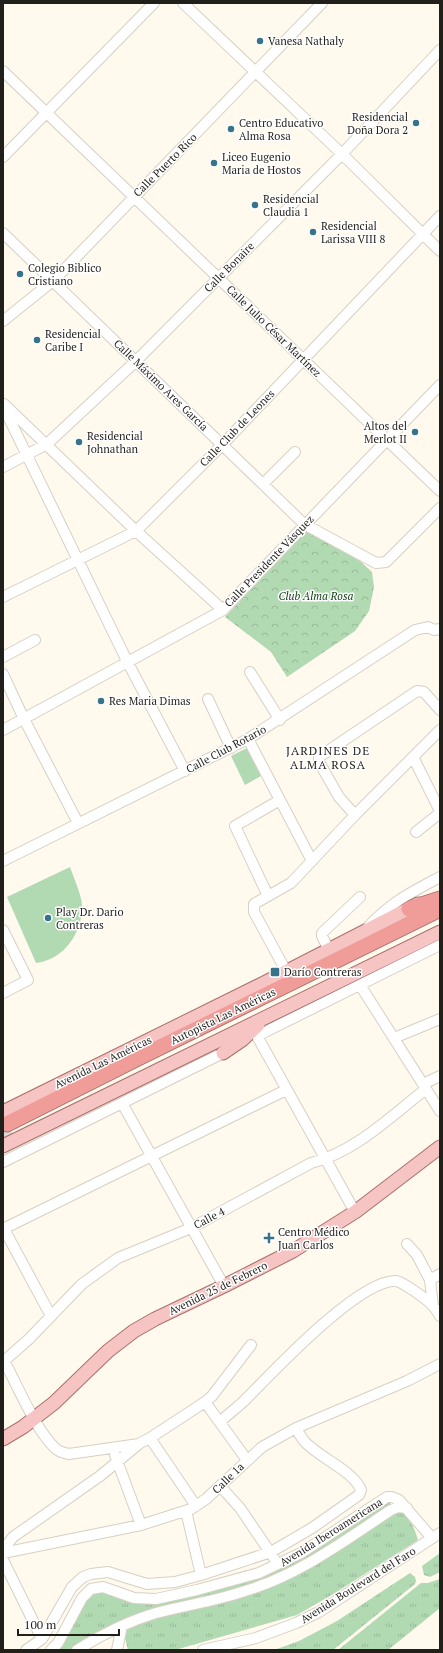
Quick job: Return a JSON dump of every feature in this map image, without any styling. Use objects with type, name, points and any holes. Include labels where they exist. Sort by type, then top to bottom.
[{"type":"highway","points":[[409,909],[440,900]]},
{"type":"highway","name":"Autopista Las Américas","points":[[8,1123],[440,908]]},
{"type":"highway","name":"Autopista Las Américas","points":[[8,1123],[440,919]]},
{"type":"main road","name":"Avenida Las Américas","points":[[8,1123],[286,971],[440,894]]},
{"type":"main road","points":[[3,1146],[440,932]]},
{"type":"main road","points":[[223,1053],[277,1012]]},
{"type":"main road","name":"Avenida 25 de Febrero","points":[[3,1439],[34,1419],[54,1403],[108,1351],[134,1331],[155,1319],[293,1251],[355,1212],[440,1147]]},
{"type":"street","points":[[3,157],[154,3]]},
{"type":"street","points":[[183,3],[342,154],[440,251]]},
{"type":"street","name":"Calle Puerto Rico","points":[[3,322],[54,280],[322,3]]},
{"type":"street","name":"Calle Bonaire","points":[[3,467],[47,444],[136,361],[342,154],[440,50]]},
{"type":"street","name":"Calle Julio César Martínez","points":[[3,71],[440,491]]},
{"type":"street","name":"Calle Club de Leones","points":[[3,597],[136,531],[223,444],[440,216]]},
{"type":"street","name":"Calle Máximo Ares García","points":[[3,233],[54,280],[304,524],[376,563],[386,562],[440,508]]},
{"type":"street","name":"Calle Presidente Vásquez","points":[[3,730],[222,610],[440,385]]},
{"type":"street","points":[[3,402],[136,531],[222,610]]},
{"type":"street","points":[[3,406],[77,560],[185,771]]},
{"type":"street","points":[[263,484],[296,452]]},
{"type":"street","name":"Calle Club Rotario","points":[[3,861],[248,739],[280,720],[415,630],[428,628],[438,632]]},
{"type":"street","points":[[3,657],[35,640]]},
{"type":"street","points":[[250,672],[280,720]]},
{"type":"street","points":[[3,674],[24,719],[78,823]]},
{"type":"street","points":[[355,814],[337,795],[318,759],[417,691],[424,692],[440,710]]},
{"type":"street","points":[[208,699],[231,748]]},
{"type":"street","points":[[286,971],[254,912],[253,906],[255,903],[291,883],[355,814],[440,730]]},
{"type":"street","points":[[248,739],[312,861]]},
{"type":"street","points":[[413,757],[438,799],[440,812],[416,832]]},
{"type":"street","points":[[268,896],[235,826],[280,800]]},
{"type":"street","points":[[362,933],[390,906],[409,893],[440,877]]},
{"type":"street","points":[[329,950],[322,933],[360,897]]},
{"type":"street","points":[[3,930],[28,980],[3,993]]},
{"type":"street","points":[[257,1036],[440,945]]},
{"type":"street","points":[[360,985],[440,1112]]},
{"type":"street","points":[[257,1036],[261,1029],[277,1012]]},
{"type":"street","points":[[394,1038],[440,1019]]},
{"type":"street","points":[[257,1036],[355,1212]]},
{"type":"street","points":[[3,1162],[223,1053]]},
{"type":"street","name":"Calle 4","points":[[4,1360],[29,1339],[82,1284],[118,1258],[192,1228],[311,1163],[325,1160],[362,1138],[424,1086],[440,1076]]},
{"type":"street","points":[[51,1316],[4,1229],[286,1090]]},
{"type":"street","points":[[122,1103],[224,1286]]},
{"type":"street","points":[[407,1244],[417,1255],[430,1280],[433,1306]]},
{"type":"street","points":[[430,1280],[440,1274]]},
{"type":"street","points":[[220,1422],[244,1401],[302,1343],[366,1291],[376,1286],[395,1281],[404,1284],[433,1306],[440,1316]]},
{"type":"street","points":[[3,1550],[13,1537],[100,1476],[118,1460],[205,1402],[212,1396],[251,1345]]},
{"type":"street","points":[[4,1360],[34,1419],[51,1443],[62,1453],[69,1454],[140,1444]]},
{"type":"street","name":"Calle 1a","points":[[3,1553],[141,1524],[186,1511],[206,1499],[246,1460],[262,1447],[296,1428],[407,1381],[440,1364]]},
{"type":"street","points":[[205,1402],[246,1460]]},
{"type":"street","points":[[26,1650],[42,1639],[76,1582],[91,1574],[108,1572],[147,1584],[175,1582],[201,1575],[271,1552],[312,1528],[356,1497],[361,1492],[359,1486],[346,1472],[304,1442],[296,1428]]},
{"type":"street","points":[[150,1438],[196,1506]]},
{"type":"street","points":[[111,1448],[118,1460],[141,1524]]},
{"type":"street","points":[[220,1486],[240,1508],[286,1575]]},
{"type":"street","name":"Avenida Iberoamericana","points":[[51,1650],[58,1643],[82,1598],[91,1589],[103,1586],[134,1598],[156,1599],[259,1573],[279,1565],[301,1553],[387,1497],[392,1497],[399,1500],[436,1536]]},
{"type":"street","name":"Avenida Iberoamericana","points":[[79,1649],[122,1626],[155,1614],[245,1591],[297,1571],[391,1510],[398,1507],[407,1508]]},
{"type":"street","points":[[186,1511],[201,1575]]},
{"type":"street","name":"Avenida Boulevard del Faro","points":[[203,1650],[256,1638],[296,1623],[319,1612],[436,1536]]},
{"type":"street","points":[[3,1560],[42,1639]]},
{"type":"street","points":[[117,1650],[122,1626]]},
{"type":"street","name":"Avenida Iberoamericana","points":[[79,1649],[93,1650]]},
{"type":"green space","name":"Club Alma Rosa","points":[[306,531],[360,561],[372,572],[374,587],[369,611],[355,631],[287,677],[271,652],[225,617]]},
{"type":"green space","points":[[247,748],[261,776],[245,785],[231,756]]},
{"type":"green space","name":"Play Dr. Dario Contreras","points":[[70,867],[82,901],[79,925],[70,943],[63,950],[46,961],[36,963],[7,897]]},
{"type":"green space","points":[[387,1501],[390,1503],[391,1507],[295,1570],[240,1591],[154,1612],[74,1650],[53,1650],[92,1590],[104,1588],[135,1600],[260,1575]]},
{"type":"green space","points":[[400,1511],[412,1524],[418,1540],[335,1593],[297,1615],[175,1650],[128,1650],[123,1630],[159,1616],[247,1594],[391,1514]]},
{"type":"green space","points":[[440,1553],[440,1572],[430,1577],[424,1575],[422,1566]]},
{"type":"green space","points":[[410,1573],[415,1577],[415,1584],[333,1650],[274,1650],[299,1641],[337,1621]]},
{"type":"green space","points":[[440,1579],[440,1608],[388,1650],[338,1650],[421,1583],[428,1583]]},
{"type":"tunnel","points":[[3,1137],[12,1133]]},
{"type":"place","name":"Vanesa Nathaly","points":[[260,41]]},
{"type":"place","name":"Residencial Doña Dora 2","points":[[416,123]]},
{"type":"place","name":"Centro Educativo Alma Rosa","points":[[231,129]]},
{"type":"place","name":"Liceo Eugenio Maria de Hostos","points":[[214,163]]},
{"type":"place","name":"Residencial Claudia 1","points":[[255,205]]},
{"type":"place","name":"Residencial Larissa VIII 8","points":[[313,232]]},
{"type":"place","name":"Colegio Biblico Cristiano","points":[[20,274]]},
{"type":"place","name":"Residencial Caribe I","points":[[37,340]]},
{"type":"place","name":"Altos del Merlot II","points":[[415,432]]},
{"type":"place","name":"Residencial Johnathan","points":[[79,442]]},
{"type":"place","name":"Res Maria Dimas","points":[[101,701]]},
{"type":"place","name":"Play Dr. Dario Contreras","points":[[48,918]]},
{"type":"place","name":"Darío Contreras","points":[[275,972]]},
{"type":"place","name":"Centro Médico Juan Carlos","points":[[269,1238]]},
{"type":"district","name":"JARDINES DE ALMA ROSA","points":[[328,758]]}]
